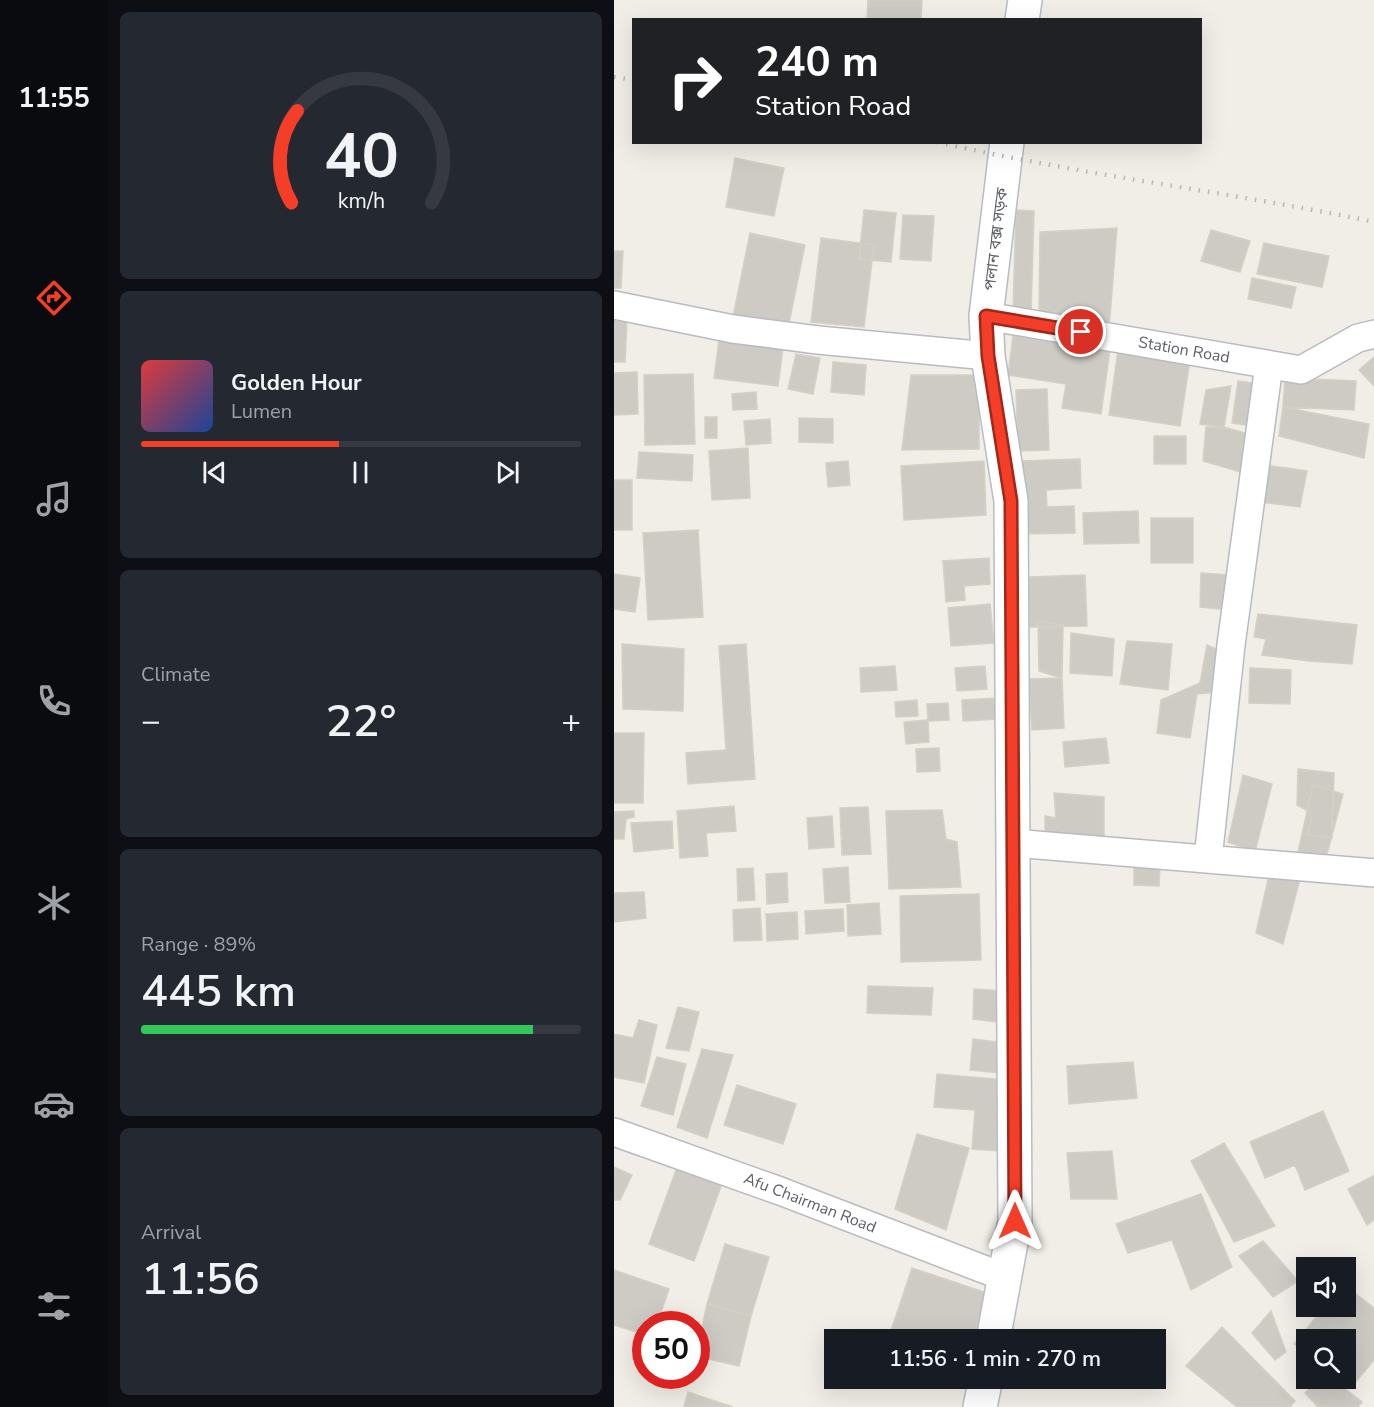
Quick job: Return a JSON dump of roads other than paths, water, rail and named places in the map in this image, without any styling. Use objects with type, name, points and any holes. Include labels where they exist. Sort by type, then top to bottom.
[{"type":"main road","points":[[1022,18],[1025,0]]},
{"type":"main road","name":"পলান বক্স সড়ক","points":[[995,1329],[1015,1221],[1011,501],[988,356],[986,316],[1007,144]]},
{"type":"main road","points":[[980,1407],[984,1389]]},
{"type":"street","points":[[614,305],[733,329],[818,340],[988,356]]},
{"type":"street","name":"Station Road","points":[[986,316],[1301,370],[1358,338],[1374,334]]},
{"type":"street","points":[[1208,859],[1231,645],[1269,365]]},
{"type":"street","points":[[1013,843],[1374,873]]},
{"type":"street","name":"Afu Chairman Road","points":[[614,1132],[780,1191],[1004,1277]]},
{"type":"railway","points":[[614,77],[632,80]]},
{"type":"railway","points":[[946,144],[1375,222]]}]
